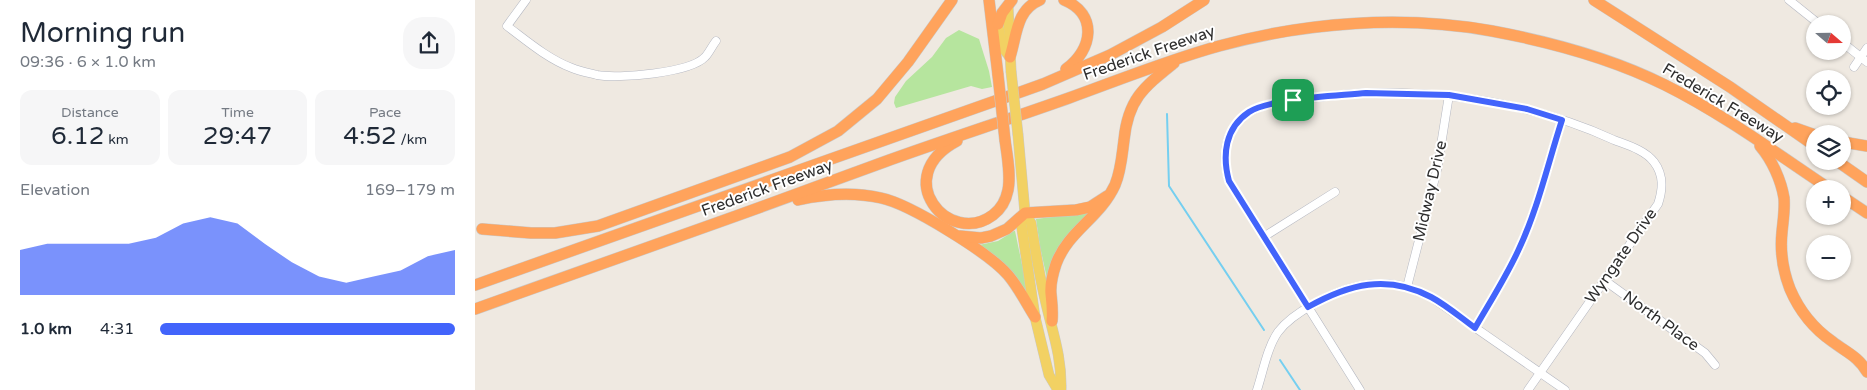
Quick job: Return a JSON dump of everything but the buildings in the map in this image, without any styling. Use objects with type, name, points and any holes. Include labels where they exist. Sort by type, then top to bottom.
[{"type":"highway","points":[[478,227],[531,233],[576,231],[598,226],[790,158],[838,132],[877,99],[908,62],[952,0]]},
{"type":"highway","points":[[978,128],[945,148],[935,158],[928,170],[927,185],[932,203],[941,214],[954,221],[968,223],[982,221],[994,214],[1003,203],[1009,186],[989,0]]},
{"type":"highway","points":[[995,0],[998,24]]},
{"type":"highway","points":[[1010,57],[1021,16],[1031,4],[1040,0]]},
{"type":"highway","points":[[1043,84],[1076,62],[1087,42],[1085,19],[1075,6],[1064,0]]},
{"type":"highway","name":"Frederick Freeway","points":[[475,285],[1043,84],[1110,55],[1162,27],[1204,0]]},
{"type":"highway","name":"Frederick Freeway","points":[[1594,0],[1730,87],[1806,140]]},
{"type":"highway","points":[[998,24],[1009,2]]},
{"type":"highway","name":"Frederick Freeway","points":[[475,309],[752,211],[978,128],[1181,58],[1222,45],[1320,26],[1368,22],[1447,25],[1491,31],[1545,42],[1593,55],[1629,69],[1683,95],[1816,180]]},
{"type":"highway","points":[[1052,321],[1054,310],[1051,294],[1052,281],[1059,256],[1069,241],[1101,208],[1110,194],[1120,167],[1126,125],[1134,102],[1152,80],[1181,58]]},
{"type":"highway","points":[[1730,87],[1782,121],[1806,131]]},
{"type":"highway","points":[[1750,136],[1766,154],[1782,188],[1785,214],[1781,234],[1782,257],[1795,299],[1801,310],[1815,327],[1855,357],[1867,372]]},
{"type":"highway","points":[[1851,143],[1867,146]]},
{"type":"highway","points":[[1850,170],[1867,182]]},
{"type":"highway","points":[[955,235],[981,238],[991,236],[1007,229],[1025,214],[1090,207],[1110,194]]},
{"type":"highway","points":[[752,211],[825,195],[883,198],[955,235],[987,256],[1007,273],[1016,284],[1035,317]]},
{"type":"highway","points":[[1851,202],[1867,213]]},
{"type":"highway","points":[[478,227],[507,234],[554,237],[577,236],[625,225],[646,226]]},
{"type":"highway","points":[[475,279],[581,248]]},
{"type":"main road","points":[[1009,2],[1010,57],[1025,214],[1021,222],[1035,317],[1049,376],[1059,390]]},
{"type":"main road","points":[[998,24],[1002,47],[1010,57]]},
{"type":"main road","points":[[1025,214],[1031,222],[1045,300],[1052,321],[1061,370],[1059,390]]},
{"type":"street","points":[[526,0],[507,26],[556,60],[572,68],[598,75],[645,74],[691,65],[705,58],[715,41]]},
{"type":"street","points":[[1789,0],[1808,15]]},
{"type":"street","points":[[1854,67],[1864,60],[1867,48]]},
{"type":"street","points":[[1851,49],[1864,60]]},
{"type":"street","name":"Wyngate Drive","points":[[1360,390],[1229,181],[1224,159],[1225,146],[1229,136],[1242,118],[1249,112],[1293,100],[1366,93],[1449,95],[1527,109],[1562,120],[1640,151],[1654,162],[1663,186],[1657,204],[1528,390]]},
{"type":"street","name":"Midway Drive","points":[[1407,287],[1437,170],[1449,95]]},
{"type":"street","points":[[1475,328],[1519,249],[1531,218],[1562,120]]},
{"type":"street","points":[[1265,236],[1335,192]]},
{"type":"street","name":"North Place","points":[[1604,280],[1705,353],[1715,366]]},
{"type":"street","points":[[1257,390],[1278,333],[1286,323],[1308,307],[1336,292],[1355,286],[1385,284],[1407,287],[1431,297],[1565,390]]},
{"type":"green space","points":[[959,30],[979,39],[992,87],[982,89],[971,86],[896,108],[894,103],[895,97],[906,81],[932,57],[946,38]]},
{"type":"green space","points":[[1093,213],[1048,283],[1036,219]]},
{"type":"green space","points":[[1014,231],[1028,293],[979,245],[998,241]]},
{"type":"waterway","points":[[1734,109],[1746,116]]},
{"type":"waterway","points":[[1167,114],[1169,186],[1264,330]]},
{"type":"waterway","points":[[1280,360],[1300,390]]},
{"type":"route","points":[[1366,93],[1449,95],[1541,112],[1562,120],[1531,218],[1519,249],[1475,328],[1431,297],[1398,285],[1373,284],[1350,287],[1336,292],[1308,307],[1229,181],[1224,159],[1225,146],[1229,136],[1242,118],[1249,112],[1293,100],[1366,93]]}]
